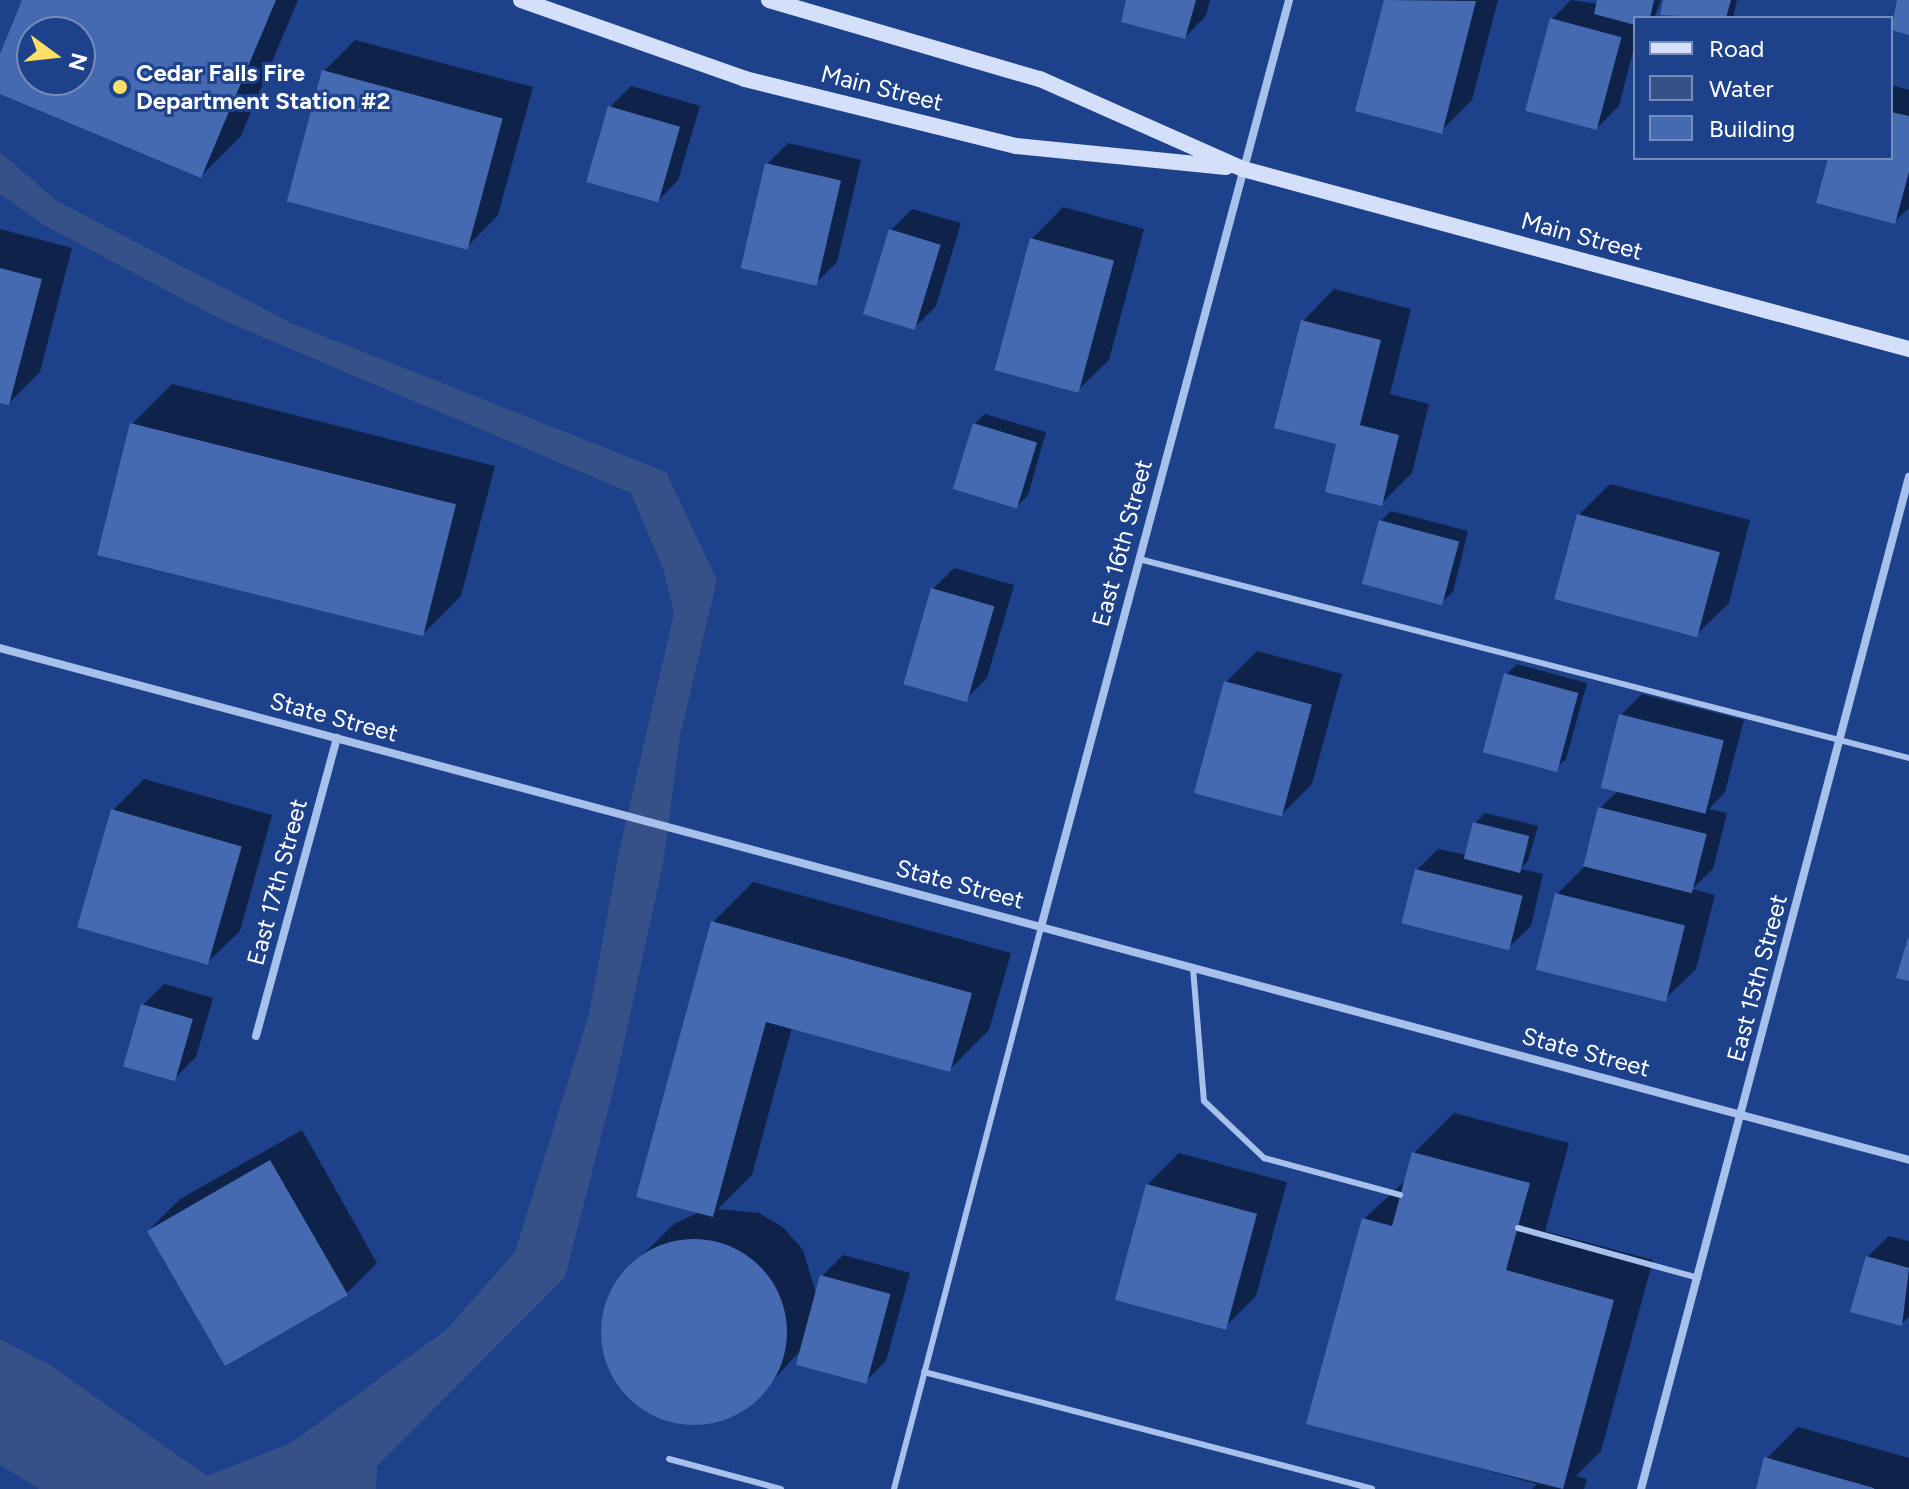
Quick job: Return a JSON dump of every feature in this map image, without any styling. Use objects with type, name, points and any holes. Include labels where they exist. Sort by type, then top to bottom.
[{"type":"main road","name":"Main Street","points":[[521,0],[545,4],[745,79],[1016,146],[1243,169]]},
{"type":"main road","name":"Main Street","points":[[769,0],[1040,79],[1243,169],[1909,349]]},
{"type":"street","name":"East 16th Street","points":[[1041,927],[1289,0]]},
{"type":"street","name":"East 15th Street","points":[[1641,1489],[1909,477]]},
{"type":"street","name":"State Street","points":[[0,648],[1909,1160]]},
{"type":"street","name":"East 17th Street","points":[[256,1036],[337,738]]},
{"type":"lane","points":[[1139,559],[1909,758]]},
{"type":"lane","points":[[894,1489],[1041,927]]},
{"type":"lane","points":[[1193,968],[1204,1101],[1264,1158],[1400,1195]]},
{"type":"lane","points":[[1518,1228],[1698,1278]]},
{"type":"lane","points":[[924,1372],[1372,1489]]},
{"type":"lane","points":[[669,1459],[781,1489]]},
{"type":"water","points":[[0,152],[57,201],[293,324],[666,472],[717,580],[680,736],[663,864],[616,1079],[565,1277],[377,1466],[376,1489],[39,1489],[0,1465],[0,1339],[50,1365],[207,1476],[291,1443],[447,1329],[515,1252],[589,1014],[619,852],[674,613],[664,571],[631,493],[220,319],[44,225],[0,194]]},
{"type":"building","name":"Cedar Falls Fire Department Station #2","points":[[22,0],[276,0],[201,178],[0,94],[0,54]]},
{"type":"building","points":[[1126,0],[1196,0],[1185,39],[1121,22]]},
{"type":"building","points":[[1384,0],[1476,1],[1442,134],[1355,111]]},
{"type":"building","points":[[1597,0],[1654,0],[1650,16],[1633,16],[1633,24],[1594,14]]},
{"type":"building","points":[[1663,0],[1731,0],[1727,16],[1660,15]]},
{"type":"building","points":[[1897,0],[1909,0],[1909,35],[1893,31]]},
{"type":"building","points":[[1550,18],[1621,37],[1597,130],[1525,111]]},
{"type":"building","points":[[322,70],[503,118],[467,250],[287,201]]},
{"type":"building","points":[[608,106],[680,127],[658,203],[586,182]]},
{"type":"building","points":[[1893,112],[1909,116],[1909,172],[1895,224],[1816,203],[1827,160],[1893,160]]},
{"type":"building","points":[[765,163],[841,181],[817,286],[741,268]]},
{"type":"building","points":[[889,229],[941,245],[915,330],[863,314]]},
{"type":"building","points":[[1030,238],[1114,261],[1079,393],[995,370]]},
{"type":"building","points":[[0,268],[42,279],[9,405],[0,403]]},
{"type":"building","points":[[1301,320],[1381,340],[1360,425],[1399,435],[1382,506],[1325,492],[1336,444],[1274,428]]},
{"type":"building","points":[[130,423],[456,504],[423,636],[97,555]]},
{"type":"building","points":[[973,423],[1037,443],[1017,509],[953,489]]},
{"type":"building","points":[[1577,514],[1720,552],[1697,637],[1554,599]]},
{"type":"building","points":[[1379,520],[1459,541],[1442,605],[1362,584]]},
{"type":"building","points":[[931,588],[994,606],[967,702],[903,684]]},
{"type":"building","points":[[1504,673],[1578,693],[1557,772],[1483,752]]},
{"type":"building","points":[[1224,681],[1312,705],[1282,817],[1194,793]]},
{"type":"building","points":[[1619,714],[1724,740],[1705,814],[1601,788]]},
{"type":"building","points":[[1598,807],[1707,834],[1692,893],[1583,866]]},
{"type":"building","points":[[111,809],[242,846],[208,965],[77,927]]},
{"type":"building","points":[[1473,822],[1529,836],[1520,873],[1464,859]]},
{"type":"building","points":[[1415,869],[1523,896],[1509,950],[1401,923]]},
{"type":"building","points":[[1555,893],[1685,925],[1666,1002],[1536,970]]},
{"type":"building","points":[[711,921],[972,993],[950,1072],[766,1022],[713,1217],[636,1197]]},
{"type":"building","points":[[1909,939],[1909,981],[1896,978]]},
{"type":"building","points":[[141,1004],[193,1019],[175,1081],[123,1066]]},
{"type":"building","points":[[1412,1152],[1530,1183],[1506,1270],[1614,1300],[1563,1489],[1306,1424],[1362,1218],[1392,1226]]},
{"type":"building","points":[[270,1160],[348,1295],[225,1366],[147,1231]]},
{"type":"building","points":[[1146,1184],[1257,1214],[1226,1330],[1115,1300]]},
{"type":"building","points":[[694,1239],[729,1246],[759,1267],[780,1297],[787,1332],[780,1367],[759,1397],[729,1418],[694,1425],[659,1418],[629,1397],[608,1367],[601,1332],[608,1297],[629,1267],[659,1246]]},
{"type":"building","points":[[1866,1256],[1909,1268],[1902,1326],[1850,1312]]},
{"type":"building","points":[[820,1275],[891,1294],[866,1384],[796,1365]]},
{"type":"building","points":[[1764,1457],[1874,1488],[1874,1489],[1756,1489]]},
{"type":"place","name":"Cedar Falls Fire Department Station #2","points":[[120,87]]}]
